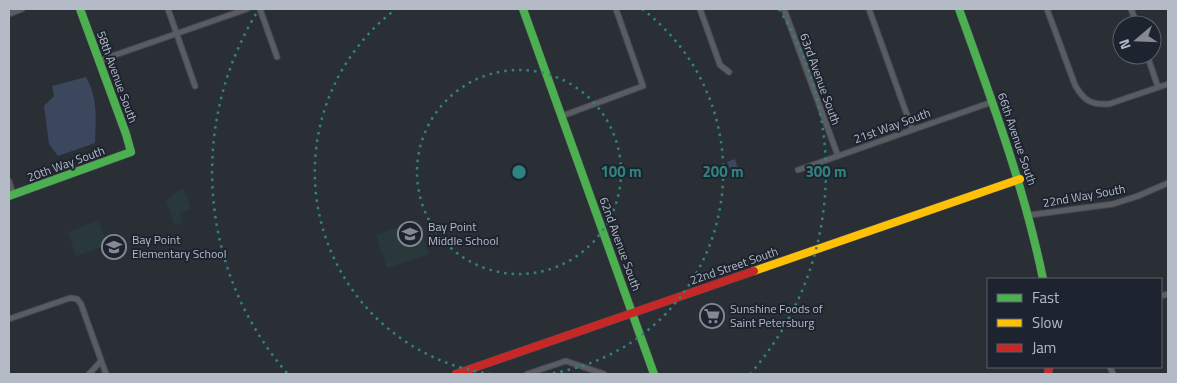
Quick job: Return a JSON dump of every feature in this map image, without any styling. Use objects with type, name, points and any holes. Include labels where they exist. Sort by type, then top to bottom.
[{"type":"street","points":[[9,14],[22,9]]},
{"type":"street","name":"58th Avenue South","points":[[80,9],[131,152]]},
{"type":"street","points":[[168,9],[195,86]]},
{"type":"street","points":[[98,61],[247,9]]},
{"type":"street","points":[[260,9],[277,57]]},
{"type":"street","name":"62nd Avenue South","points":[[523,9],[654,374]]},
{"type":"street","points":[[562,116],[643,86],[616,9]]},
{"type":"street","points":[[700,9],[720,65],[729,72]]},
{"type":"street","name":"63rd Avenue South","points":[[784,9],[838,156]]},
{"type":"street","points":[[869,9],[912,129]]},
{"type":"street","name":"66th Avenue South","points":[[959,9],[1020,179],[1030,215],[1043,278]]},
{"type":"street","points":[[1047,9],[1075,85],[1082,96],[1089,102],[1109,104],[1168,84]]},
{"type":"street","points":[[1150,65],[1158,87]]},
{"type":"street","name":"21st Way South","points":[[798,170],[992,102]]},
{"type":"street","name":"20th Way South","points":[[11,195],[131,152]]},
{"type":"street","name":"22nd Street South","points":[[456,374],[1020,179]]},
{"type":"street","points":[[9,181],[11,195]]},
{"type":"street","name":"22nd Way South","points":[[1030,215],[1113,204],[1168,183]]},
{"type":"street","points":[[9,319],[70,298],[78,299],[106,374]]},
{"type":"street","points":[[89,374],[101,361]]},
{"type":"street","points":[[527,374],[566,361],[604,374]]},
{"type":"shaded area","points":[[184,189],[191,209],[180,213],[183,223],[175,226],[166,200],[177,191]]},
{"type":"shaded area","points":[[99,220],[107,245],[76,256],[68,232]]},
{"type":"shaded area","points":[[417,220],[429,254],[387,268],[376,235]]},
{"type":"water","points":[[86,77],[93,93],[96,117],[95,143],[58,156],[49,144],[44,106],[54,96],[52,86]]},
{"type":"water","points":[[735,159],[740,174],[733,177],[727,162]]},
{"type":"traffic: fast","points":[[9,196],[131,152],[80,9]]},
{"type":"traffic: fast","points":[[523,9],[654,374]]},
{"type":"traffic: fast","points":[[959,9],[1017,176],[1043,278]]},
{"type":"traffic: slow","points":[[754,271],[1020,179]]},
{"type":"traffic: jam","points":[[456,374],[754,271]]},
{"type":"traffic: jam","points":[[1048,374],[1049,368]]},
{"type":"place","name":"Bay Point Middle School","points":[[410,234]]},
{"type":"place","name":"Bay Point Elementary School","points":[[114,247]]},
{"type":"place","name":"Sunshine Foods of Saint Petersburg","points":[[712,316]]}]
